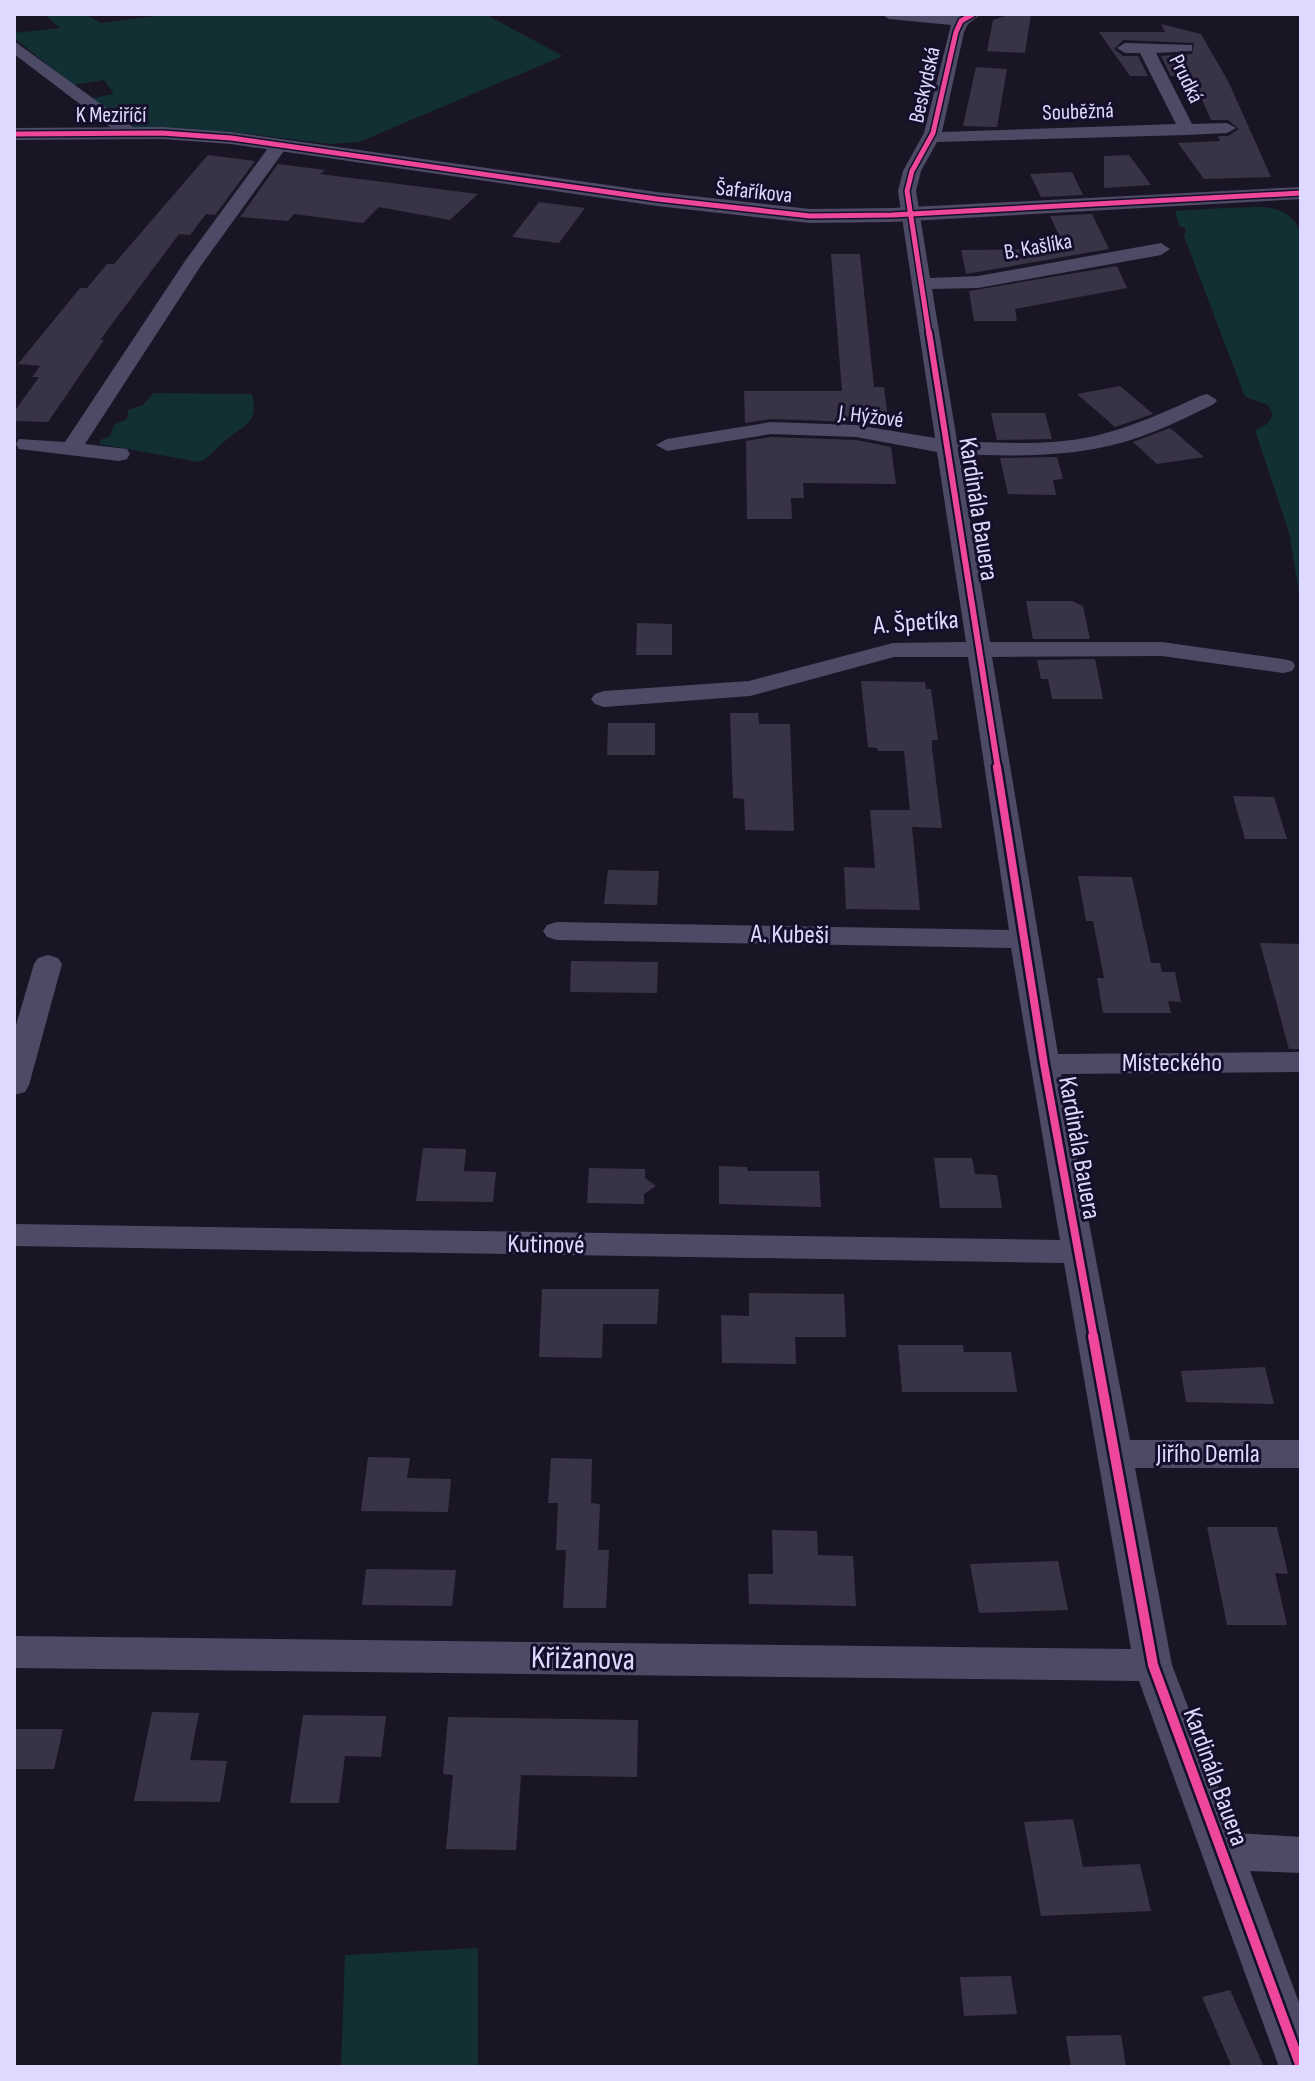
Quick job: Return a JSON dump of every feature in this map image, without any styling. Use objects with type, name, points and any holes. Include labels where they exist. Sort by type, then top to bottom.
[{"type":"street","points":[[889,14],[967,17]]},
{"type":"street","name":"Beskydská","points":[[912,214],[907,182],[931,137],[967,17]]},
{"type":"street","points":[[14,46],[128,132]]},
{"type":"street","points":[[1125,48],[1186,48]]},
{"type":"street","name":"Prudká","points":[[1146,48],[1187,130]]},
{"type":"street","name":"Souběžná","points":[[931,137],[1227,128]]},
{"type":"street","name":"K Meziříčí","points":[[14,134],[128,132],[207,136]]},
{"type":"street","name":"Šafaříkova","points":[[207,136],[752,212],[810,216],[912,214],[1301,193]]},
{"type":"street","points":[[71,449],[192,265],[280,144]]},
{"type":"street","name":"Kardinála Bauera","points":[[912,214],[1044,1064],[1153,1665],[1301,2067]]},
{"type":"street","name":"B. Kašlíka","points":[[923,284],[978,282],[1161,249]]},
{"type":"street","name":"J. Hýžové","points":[[667,445],[771,428],[856,431],[948,447],[1020,450],[1094,443],[1154,425],[1207,400]]},
{"type":"street","points":[[27,444],[119,454]]},
{"type":"street","name":"A. Špetíka","points":[[604,699],[750,688],[893,650],[1162,649],[1283,666]]},
{"type":"street","name":"A. Kubeši","points":[[557,931],[1024,939]]},
{"type":"street","points":[[14,1085],[48,964]]},
{"type":"street","name":"Místeckého","points":[[1044,1064],[1301,1062]]},
{"type":"street","name":"Kutinové","points":[[14,1235],[1078,1252]]},
{"type":"street","name":"Jiřího Demla","points":[[1114,1454],[1301,1454]]},
{"type":"street","name":"Křižanova","points":[[14,1652],[1153,1665]]},
{"type":"street","points":[[1221,1851],[1301,1855]]},
{"type":"green space","points":[[44,14],[85,14],[101,23],[170,14],[485,14],[563,56],[359,142],[330,144],[233,132],[126,128],[88,99],[114,94],[104,80],[73,85],[14,38],[14,33],[60,28]]},
{"type":"green space","points":[[1225,208],[1279,210],[1295,222],[1301,232],[1301,605],[1289,533],[1255,430],[1267,424],[1273,415],[1268,405],[1245,397],[1184,236],[1186,228],[1179,226],[1175,211]]},
{"type":"green space","points":[[154,393],[252,394],[254,412],[248,423],[199,462],[100,444],[100,440],[110,436],[114,425],[127,419],[128,410],[143,405]]},
{"type":"green space","points":[[478,1948],[478,2067],[341,2067],[345,1955]]},
{"type":"building","points":[[1011,14],[1031,14],[1025,53],[987,51],[993,20]]},
{"type":"building","points":[[1161,24],[1201,34],[1228,81],[1271,177],[1204,179],[1178,143],[1220,141],[1218,136],[1228,136],[1239,129],[1228,120],[1211,120],[1192,77],[1171,76],[1161,56],[1192,54],[1194,43],[1123,40],[1114,49],[1123,56],[1138,56],[1148,76],[1130,76],[1099,32],[1165,32]]},
{"type":"building","points":[[976,67],[1007,69],[997,127],[963,126]]},
{"type":"building","points":[[208,155],[255,161],[215,215],[206,214],[190,235],[179,234],[100,340],[104,340],[48,422],[14,421],[14,412],[39,377],[32,377],[40,366],[18,364],[80,288],[87,288],[107,264],[114,264]]},
{"type":"building","points":[[1129,155],[1151,185],[1104,188],[1104,156]]},
{"type":"building","points":[[278,164],[325,170],[320,174],[478,194],[450,220],[379,207],[363,223],[294,214],[288,221],[240,217]]},
{"type":"building","points":[[1072,172],[1083,195],[1041,197],[1030,174]]},
{"type":"building","points":[[539,202],[585,208],[559,243],[512,237]]},
{"type":"building","points":[[1092,214],[1109,249],[966,274],[961,250],[1065,249],[1050,216]]},
{"type":"building","points":[[831,254],[860,254],[874,387],[884,387],[889,427],[856,422],[771,419],[745,423],[744,391],[842,391]]},
{"type":"building","points":[[1117,266],[1127,288],[1015,309],[1017,321],[974,321],[969,291]]},
{"type":"building","points":[[1120,386],[1153,414],[1115,427],[1077,394]]},
{"type":"building","points":[[991,413],[1045,413],[1052,439],[997,440]]},
{"type":"building","points":[[1170,428],[1204,457],[1157,464],[1133,442]]},
{"type":"building","points":[[771,437],[856,440],[891,447],[896,484],[803,483],[804,498],[791,498],[792,519],[747,519],[746,441]]},
{"type":"building","points":[[1057,457],[1063,479],[1053,480],[1056,495],[1008,494],[1000,458]]},
{"type":"building","points":[[1026,601],[1072,601],[1083,606],[1090,639],[1033,639]]},
{"type":"building","points":[[637,623],[672,624],[672,655],[636,655]]},
{"type":"building","points":[[1095,659],[1103,699],[1052,699],[1048,679],[1041,679],[1037,660]]},
{"type":"building","points":[[861,681],[925,682],[926,689],[931,689],[938,740],[932,740],[932,748],[942,828],[912,827],[920,910],[846,909],[844,867],[875,868],[870,810],[910,810],[904,751],[878,751],[877,748],[868,747]]},
{"type":"building","points":[[730,713],[758,713],[759,724],[790,724],[794,831],[745,830],[744,799],[733,798]]},
{"type":"building","points":[[608,723],[655,723],[655,755],[607,755]]},
{"type":"building","points":[[1233,796],[1274,797],[1287,839],[1245,839]]},
{"type":"building","points":[[608,870],[659,871],[657,905],[604,904]]},
{"type":"building","points":[[1078,876],[1132,877],[1151,963],[1160,963],[1162,972],[1175,972],[1181,1002],[1168,1001],[1171,1013],[1103,1013],[1097,978],[1104,978],[1093,921],[1086,921]]},
{"type":"building","points":[[1260,943],[1301,944],[1301,1049],[1289,1049]]},
{"type":"building","points":[[571,961],[658,962],[657,993],[570,992]]},
{"type":"building","points":[[423,1148],[466,1149],[464,1171],[496,1172],[493,1202],[416,1201]]},
{"type":"building","points":[[934,1158],[972,1158],[975,1174],[997,1175],[1002,1208],[940,1208]]},
{"type":"building","points":[[719,1166],[747,1167],[748,1171],[819,1171],[821,1207],[719,1204]]},
{"type":"building","points":[[589,1168],[645,1169],[645,1178],[656,1186],[644,1194],[644,1204],[587,1203]]},
{"type":"building","points":[[542,1289],[659,1289],[657,1324],[603,1324],[602,1358],[539,1357]]},
{"type":"building","points":[[749,1293],[844,1294],[846,1337],[795,1337],[796,1364],[722,1363],[721,1315],[749,1316]]},
{"type":"building","points":[[898,1345],[963,1345],[964,1352],[1011,1352],[1017,1392],[902,1392]]},
{"type":"building","points":[[1265,1367],[1274,1404],[1186,1402],[1181,1371]]},
{"type":"building","points":[[368,1457],[410,1458],[407,1478],[451,1479],[448,1512],[361,1511]]},
{"type":"building","points":[[551,1458],[592,1459],[591,1503],[600,1504],[598,1550],[609,1550],[606,1608],[563,1608],[566,1550],[556,1550],[558,1503],[548,1503]]},
{"type":"building","points":[[1207,1527],[1277,1527],[1288,1574],[1275,1573],[1287,1625],[1227,1625]]},
{"type":"building","points":[[772,1530],[817,1531],[818,1555],[853,1556],[856,1606],[749,1604],[748,1574],[773,1574]]},
{"type":"building","points":[[1058,1561],[1068,1610],[979,1613],[970,1564]]},
{"type":"building","points":[[366,1569],[456,1570],[452,1606],[362,1605]]},
{"type":"building","points":[[152,1712],[199,1713],[190,1760],[227,1761],[220,1802],[134,1801]]},
{"type":"building","points":[[303,1715],[386,1716],[381,1757],[345,1756],[339,1803],[290,1803]]},
{"type":"building","points":[[448,1717],[638,1720],[637,1777],[521,1775],[516,1850],[446,1849],[453,1775],[443,1774]]},
{"type":"building","points":[[14,1729],[63,1729],[54,1769],[14,1769]]},
{"type":"building","points":[[1073,1819],[1083,1867],[1140,1864],[1151,1911],[1041,1916],[1024,1822]]},
{"type":"building","points":[[1011,1976],[1017,2014],[964,2016],[960,1977]]},
{"type":"building","points":[[1230,1990],[1264,2067],[1232,2067],[1202,1997]]},
{"type":"building","points":[[1121,2035],[1126,2067],[1071,2067],[1066,2036]]},
{"type":"cycle path","points":[[973,14],[961,21],[956,32],[933,133],[912,171],[907,191],[1044,1064],[1153,1665],[1301,2067]]},
{"type":"cycle path","points":[[14,134],[162,133],[231,138],[657,199],[810,216],[892,215],[1301,193]]}]
